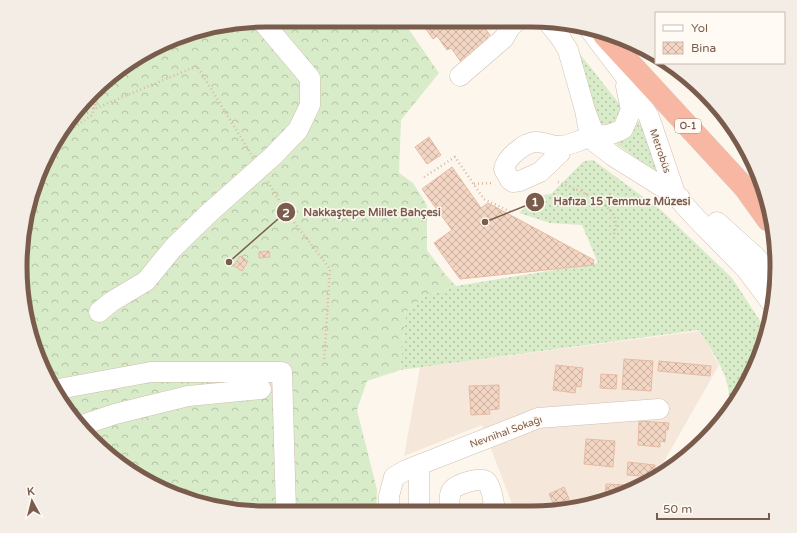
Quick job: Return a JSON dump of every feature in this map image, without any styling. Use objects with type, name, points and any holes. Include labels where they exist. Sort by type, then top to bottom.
[{"type":"highway","name":"O-1","points":[[609,41],[745,188],[764,214]]},
{"type":"street","points":[[99,312],[111,302],[146,281],[173,248],[209,213],[273,156],[298,130],[310,105],[310,78],[267,27]]},
{"type":"street","points":[[460,76],[504,38],[509,27]]},
{"type":"street","points":[[553,28],[568,50],[592,135],[596,143],[613,156],[676,196],[708,214],[756,256],[770,274]]},
{"type":"street","name":"Metrobüs","points":[[594,36],[624,75],[649,117],[676,196],[746,269],[768,298]]},
{"type":"street","points":[[559,146],[592,135],[602,136],[614,134],[623,129],[631,110],[624,75]]},
{"type":"street","points":[[60,389],[151,372],[282,372],[286,506]]},
{"type":"street","points":[[86,424],[115,414],[188,396],[261,389]]},
{"type":"street","name":"Nevnihal Sokağı","points":[[389,506],[389,496],[394,477],[406,470],[538,418],[659,409]]},
{"type":"street","points":[[419,506],[420,465]]},
{"type":"street","points":[[450,506],[450,496],[452,490],[456,486],[479,479],[488,483],[494,504],[493,506]]},
{"type":"path","points":[[68,132],[92,115],[96,98]]},
{"type":"path","points":[[90,105],[94,108]]},
{"type":"path","points":[[424,177],[455,158],[484,199],[513,213]]},
{"type":"path","points":[[558,182],[610,208],[615,217],[616,227],[613,237]]},
{"type":"shaded area","points":[[700,331],[719,365],[660,468],[622,488],[592,498],[562,504],[530,506],[513,506],[482,425],[404,456],[420,367]]},
{"type":"green space","points":[[266,27],[407,27],[439,73],[401,120],[399,173],[413,183],[427,205],[427,250],[456,286],[425,296],[406,312],[400,370],[367,381],[357,410],[377,490],[376,506],[266,506],[235,504],[205,498],[175,488],[133,466],[97,436],[67,400],[45,358],[35,328],[29,298],[27,266],[29,235],[35,205],[45,175],[67,133],[97,97],[133,67],[175,45],[205,35],[235,29]]},
{"type":"green space","points":[[576,49],[621,106],[622,113],[617,122],[606,125],[599,123]]},
{"type":"green space","points":[[637,120],[641,124],[658,173],[613,142],[629,135]]},
{"type":"green space","points":[[593,160],[661,210],[732,278],[763,325],[752,358],[729,402],[728,389],[722,368],[699,330],[400,370],[406,312],[425,296],[456,286],[598,263],[582,225],[550,223],[519,213],[538,196],[551,194],[584,161]]},
{"type":"building","points":[[424,27],[484,27],[490,35],[487,37],[493,45],[464,66],[451,48],[447,50],[437,36],[433,39]]},
{"type":"building","points":[[429,137],[441,155],[427,164],[415,147]]},
{"type":"building","points":[[452,167],[481,208],[488,203],[594,260],[593,265],[460,279],[434,243],[452,230],[422,189]]},
{"type":"building","points":[[269,251],[270,257],[259,258],[259,252]]},
{"type":"building","points":[[240,256],[248,261],[242,271],[234,266]]},
{"type":"building","points":[[624,359],[653,361],[651,391],[622,389]]},
{"type":"building","points":[[659,361],[711,366],[710,376],[658,371]]},
{"type":"building","points":[[556,365],[583,368],[581,387],[576,386],[575,393],[553,390]]},
{"type":"building","points":[[601,374],[617,375],[616,389],[600,388]]},
{"type":"building","points":[[499,385],[499,409],[489,410],[490,414],[471,415],[469,386]]},
{"type":"building","points":[[639,421],[669,423],[668,430],[666,429],[665,442],[660,441],[660,447],[638,445]]},
{"type":"building","points":[[586,439],[615,441],[613,467],[584,464]]},
{"type":"building","points":[[628,462],[655,465],[654,472],[645,476],[627,475]]},
{"type":"building","points":[[606,484],[626,485],[622,488],[605,494]]},
{"type":"building","points":[[564,487],[569,499],[554,505],[549,494]]},
{"type":"place","name":"Hafıza 15 Temmuz Müzesi","points":[[485,222]]},
{"type":"place","name":"Nakkaştepe Millet Bahçesi","points":[[229,262]]}]
